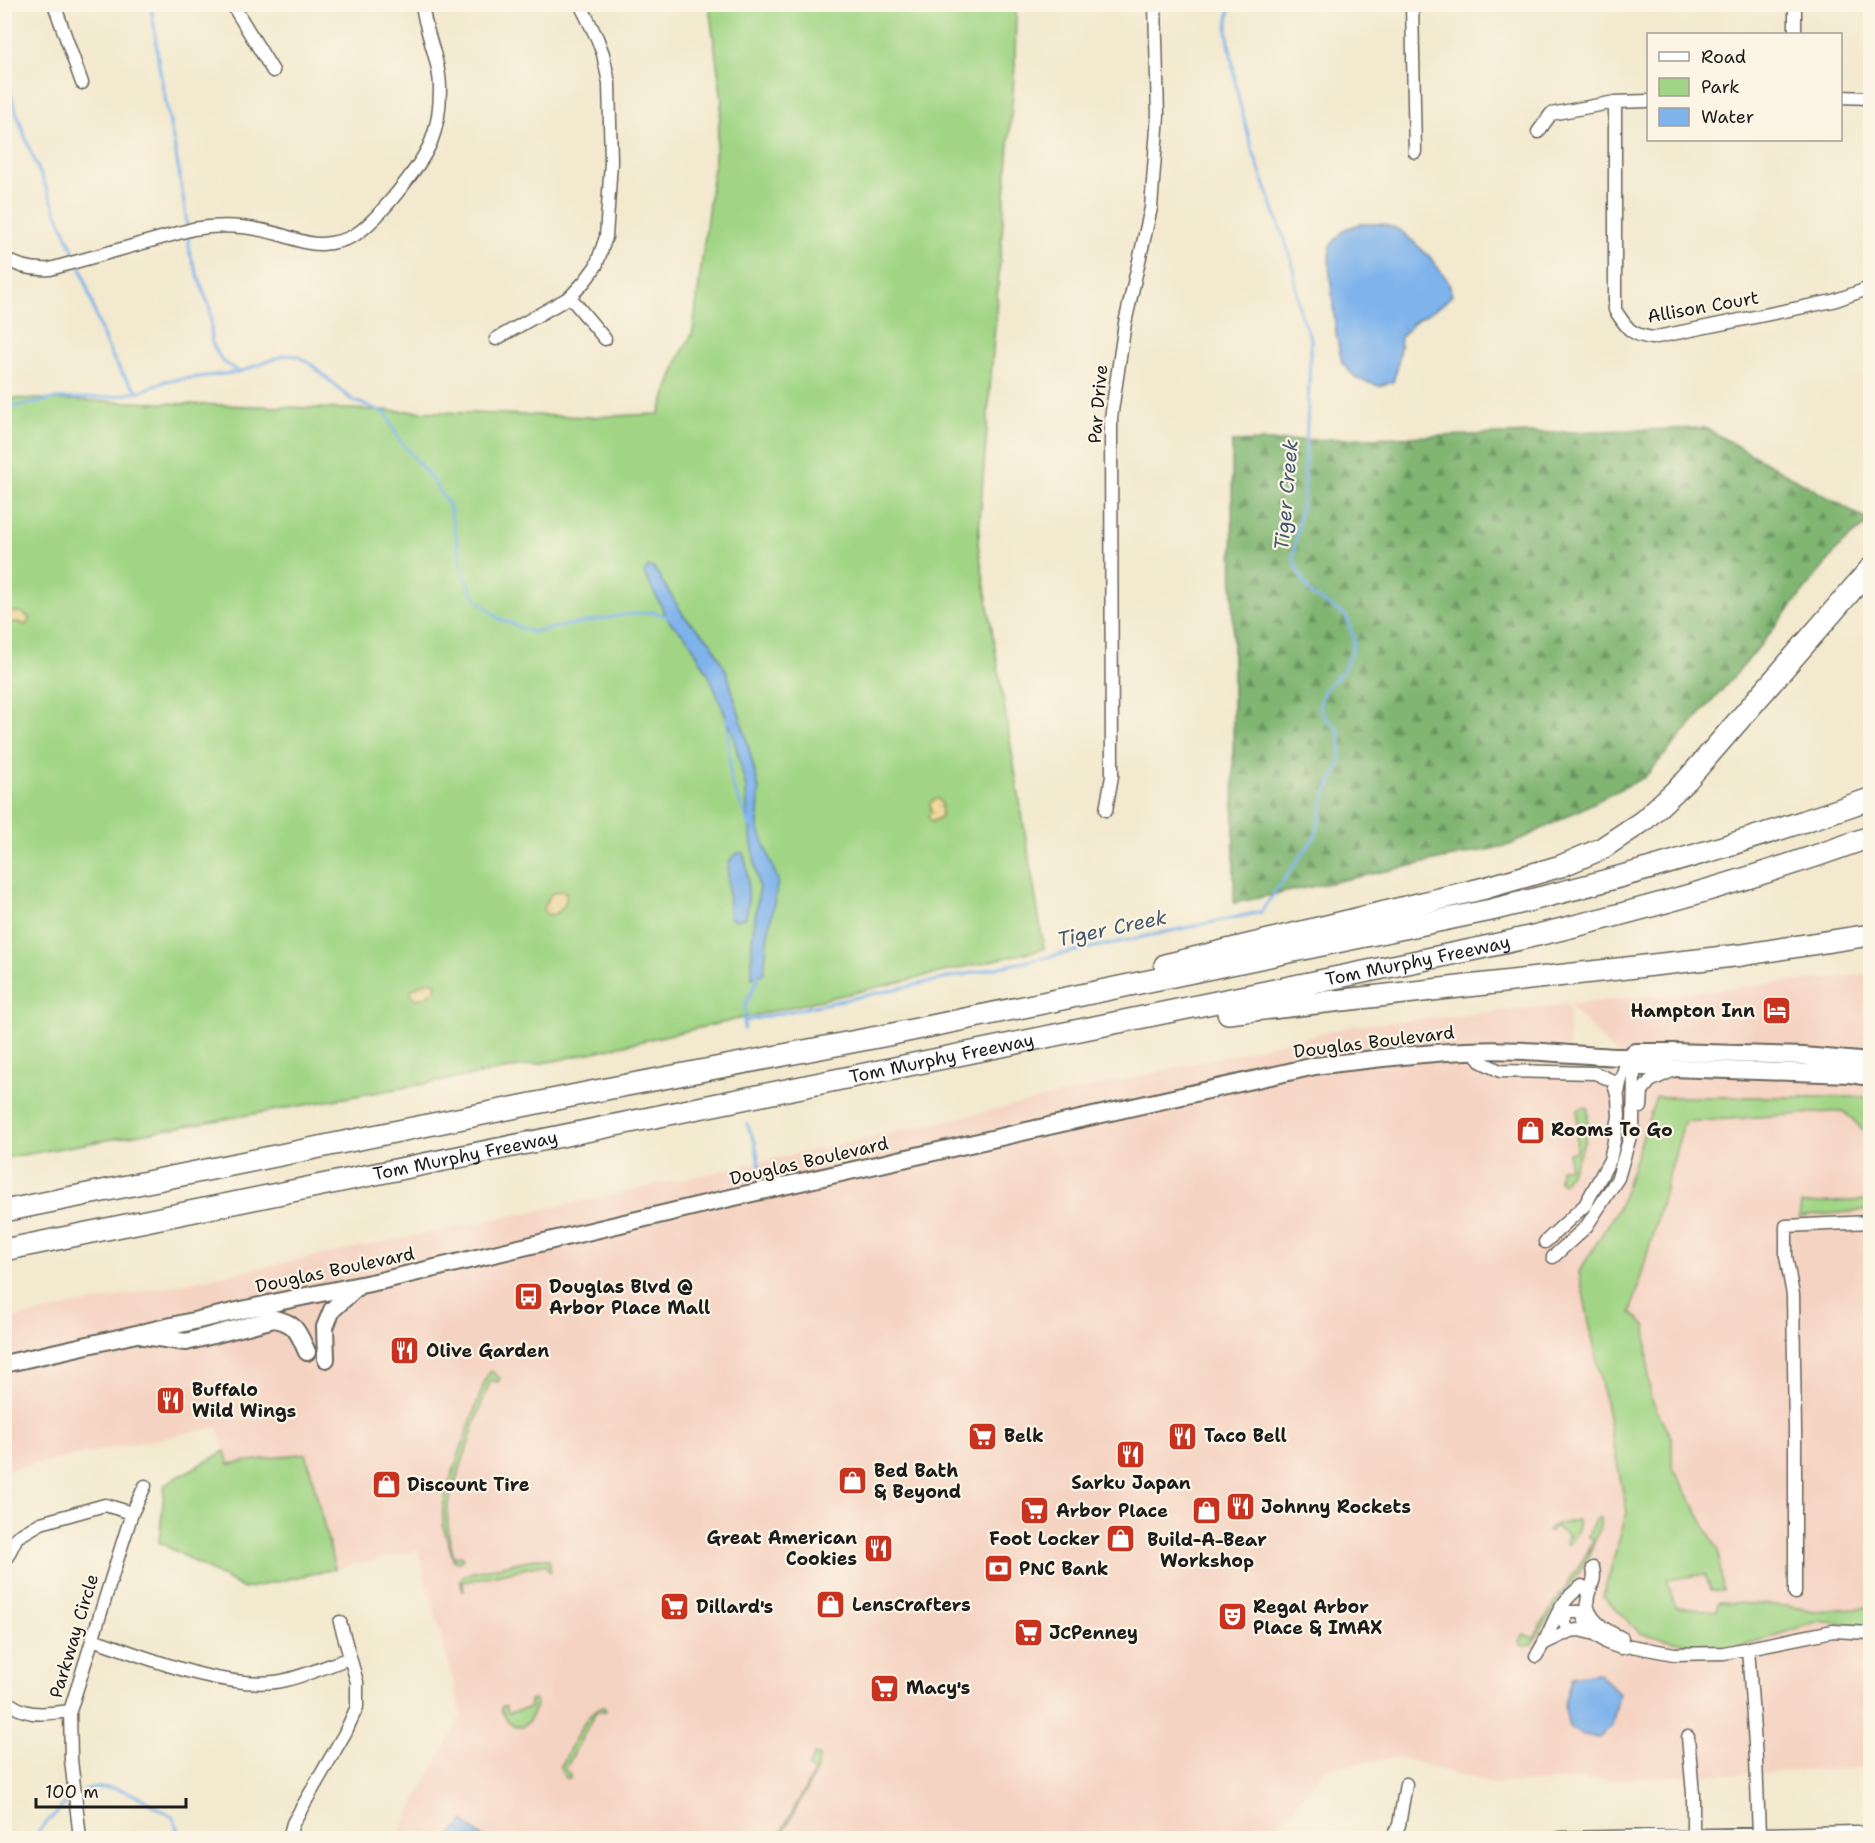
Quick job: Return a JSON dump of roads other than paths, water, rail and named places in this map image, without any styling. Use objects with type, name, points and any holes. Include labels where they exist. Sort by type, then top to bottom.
[{"type":"highway","points":[[888,1035],[1242,945],[1485,888],[1524,878],[1582,858],[1623,835],[1674,794],[1870,569]]},
{"type":"highway","name":"Tom Murphy Freeway","points":[[4,1211],[888,1035],[1503,907],[1667,864],[1790,827],[1870,799]]},
{"type":"highway","name":"Tom Murphy Freeway","points":[[4,1250],[1521,939],[1657,904],[1870,837]]},
{"type":"highway","points":[[1108,1025],[1742,955],[1870,935]]},
{"type":"main road","name":"Douglas Boulevard","points":[[4,1364],[380,1281],[730,1198],[1315,1066],[1391,1057],[1520,1050],[1603,1057],[1628,1057],[1635,1052],[1673,1052],[1804,1056],[1870,1062]]},
{"type":"main road","name":"Douglas Boulevard","points":[[1628,1057],[1641,1067],[1850,1074],[1870,1077]]},
{"type":"main road","points":[[1826,1074],[1828,1070],[1841,1067],[1870,1070]]},
{"type":"main road","points":[[326,1359],[325,1327],[332,1310],[358,1285]]},
{"type":"main road","points":[[134,1334],[186,1342],[274,1319],[295,1327],[307,1352]]},
{"type":"street","points":[[54,4],[82,83]]},
{"type":"street","points":[[4,258],[30,269],[50,269],[207,226],[242,226],[311,244],[331,243],[352,236],[378,215],[418,165],[436,127],[439,111],[439,76],[426,29],[422,4]]},
{"type":"street","points":[[496,339],[570,297],[596,266],[606,237],[610,173],[610,105],[606,70],[597,38],[580,4]]},
{"type":"street","name":"Par Drive","points":[[1106,810],[1112,776],[1111,418],[1125,323],[1151,208],[1158,115],[1155,4]]},
{"type":"street","points":[[1412,4],[1415,152]]},
{"type":"street","points":[[1795,4],[1795,33]]},
{"type":"street","points":[[233,5],[273,71]]},
{"type":"street","points":[[1842,97],[1870,98]]},
{"type":"street","points":[[1538,132],[1551,114],[1615,102],[1647,101]]},
{"type":"street","name":"Allison Court","points":[[1615,102],[1615,310],[1635,335],[1652,338],[1664,336],[1833,301],[1870,288]]},
{"type":"street","points":[[570,297],[605,339]]},
{"type":"street","points":[[1474,1051],[1480,1061],[1500,1071],[1595,1073],[1613,1081],[1618,1098]]},
{"type":"street","points":[[1545,1242],[1585,1205],[1610,1160],[1619,1117],[1620,1083],[1628,1057]]},
{"type":"street","points":[[1553,1257],[1586,1227],[1618,1178],[1633,1126],[1634,1073],[1628,1057]]},
{"type":"street","points":[[1633,1126],[1640,1120],[1642,1091],[1650,1082],[1680,1069]]},
{"type":"street","points":[[1795,1593],[1792,1295],[1786,1256],[1786,1226],[1870,1222]]},
{"type":"street","name":"Parkway Circle","points":[[80,1839],[70,1760],[70,1711],[132,1513],[145,1486]]},
{"type":"street","points":[[4,1563],[11,1539],[41,1523],[105,1505],[132,1513]]},
{"type":"street","points":[[1592,1570],[1595,1578],[1587,1598],[1590,1612],[1608,1631],[1627,1642],[1621,1648],[1607,1643],[1576,1638],[1558,1643],[1544,1655],[1536,1656],[1545,1643],[1575,1621],[1582,1587],[1592,1570]]},
{"type":"street","points":[[1545,1643],[1550,1625],[1566,1598],[1582,1587]]},
{"type":"street","points":[[1566,1598],[1575,1621],[1607,1643]]},
{"type":"street","points":[[1550,1625],[1575,1621],[1627,1642],[1674,1654],[1724,1653],[1833,1631],[1870,1633]]},
{"type":"street","points":[[289,1839],[293,1823],[345,1733],[357,1707],[357,1682],[340,1622]]},
{"type":"street","points":[[92,1639],[204,1675],[235,1682],[277,1682],[350,1658]]},
{"type":"street","points":[[1748,1648],[1759,1834]]},
{"type":"street","points":[[4,1699],[22,1711],[40,1715],[70,1711]]},
{"type":"street","points":[[1688,1737],[1693,1794],[1693,1837]]},
{"type":"street","points":[[1392,1839],[1399,1825],[1406,1784]]},
{"type":"street","points":[[1559,1839],[1858,1832],[1858,1839]]},
{"type":"water","points":[[1361,224],[1382,224],[1400,230],[1429,256],[1448,281],[1452,295],[1442,305],[1414,322],[1401,337],[1398,365],[1393,382],[1379,386],[1357,379],[1342,363],[1336,333],[1329,264],[1330,246],[1345,229]]},
{"type":"water","points":[[648,567],[654,568],[684,616],[711,642],[727,673],[746,737],[759,789],[758,827],[778,881],[768,934],[764,973],[752,978],[752,940],[759,890],[746,788],[733,734],[709,675],[688,639],[669,621],[644,573]]},
{"type":"water","points":[[743,853],[745,859],[748,903],[746,917],[736,920],[730,918],[728,867],[733,857]]},
{"type":"water","points":[[1598,1673],[1619,1694],[1612,1725],[1599,1738],[1581,1734],[1569,1727],[1564,1704],[1572,1677]]},
{"type":"water","points":[[464,1821],[483,1838],[449,1838]]},
{"type":"waterway","points":[[150,4],[187,227]]},
{"type":"waterway","name":"Tiger Creek","points":[[744,1021],[1261,912],[1316,835],[1325,795],[1340,764],[1341,746],[1338,729],[1324,716],[1319,705],[1325,689],[1343,671],[1352,651],[1354,639],[1346,616],[1313,596],[1298,571],[1293,556],[1304,488],[1311,339],[1300,312],[1292,261],[1252,149],[1238,97],[1227,30],[1230,4]]},
{"type":"waterway","points":[[4,77],[30,150],[77,259]]},
{"type":"waterway","points":[[188,234],[190,254],[210,309],[212,343],[222,361],[238,371]]},
{"type":"waterway","points":[[80,265],[109,350],[117,366],[139,392]]},
{"type":"waterway","points":[[4,405],[19,406],[55,399],[110,397],[139,392],[166,381],[239,372],[285,355],[297,356],[312,365],[352,400],[386,413],[398,438],[430,477],[449,505],[465,577],[474,596],[498,618],[531,632],[624,615],[653,612],[669,617]]},
{"type":"waterway","points":[[727,717],[731,781],[750,826]]},
{"type":"waterway","points":[[744,1029],[746,1003],[758,974]]},
{"type":"waterway","points":[[747,1124],[755,1142],[760,1168]]},
{"type":"waterway","points":[[83,1792],[95,1788],[118,1789],[141,1798],[174,1818],[180,1838]]},
{"type":"waterway","points":[[33,1838],[71,1798]]},
{"type":"place","name":"Hampton Inn","points":[[1776,1011]]},
{"type":"place","name":"Rooms To Go","points":[[1530,1130]]},
{"type":"place","name":"Douglas Blvd @ Arbor Place Mall","points":[[528,1297]]},
{"type":"place","name":"Olive Garden","points":[[405,1351]]},
{"type":"place","name":"Buffalo Wild Wings","points":[[171,1400]]},
{"type":"place","name":"Belk","points":[[983,1436]]},
{"type":"place","name":"Taco Bell","points":[[1183,1436]]},
{"type":"place","name":"Sarku Japan","points":[[1131,1454]]},
{"type":"place","name":"Bed Bath & Beyond","points":[[853,1481]]},
{"type":"place","name":"Discount Tire","points":[[386,1485]]},
{"type":"place","name":"Johnny Rockets","points":[[1240,1507]]},
{"type":"place","name":"Arbor Place","points":[[1035,1511]]},
{"type":"place","name":"Build-A-Bear Workshop","points":[[1207,1511]]},
{"type":"place","name":"Foot Locker","points":[[1121,1539]]},
{"type":"place","name":"Great American Cookies","points":[[878,1548]]},
{"type":"place","name":"PNC Bank","points":[[998,1569]]},
{"type":"place","name":"LensCrafters","points":[[831,1605]]},
{"type":"place","name":"Dillard's","points":[[675,1607]]},
{"type":"place","name":"Regal Arbor Place & IMAX","points":[[1232,1617]]},
{"type":"place","name":"JCPenney","points":[[1028,1633]]},
{"type":"place","name":"Macy's","points":[[885,1688]]}]
